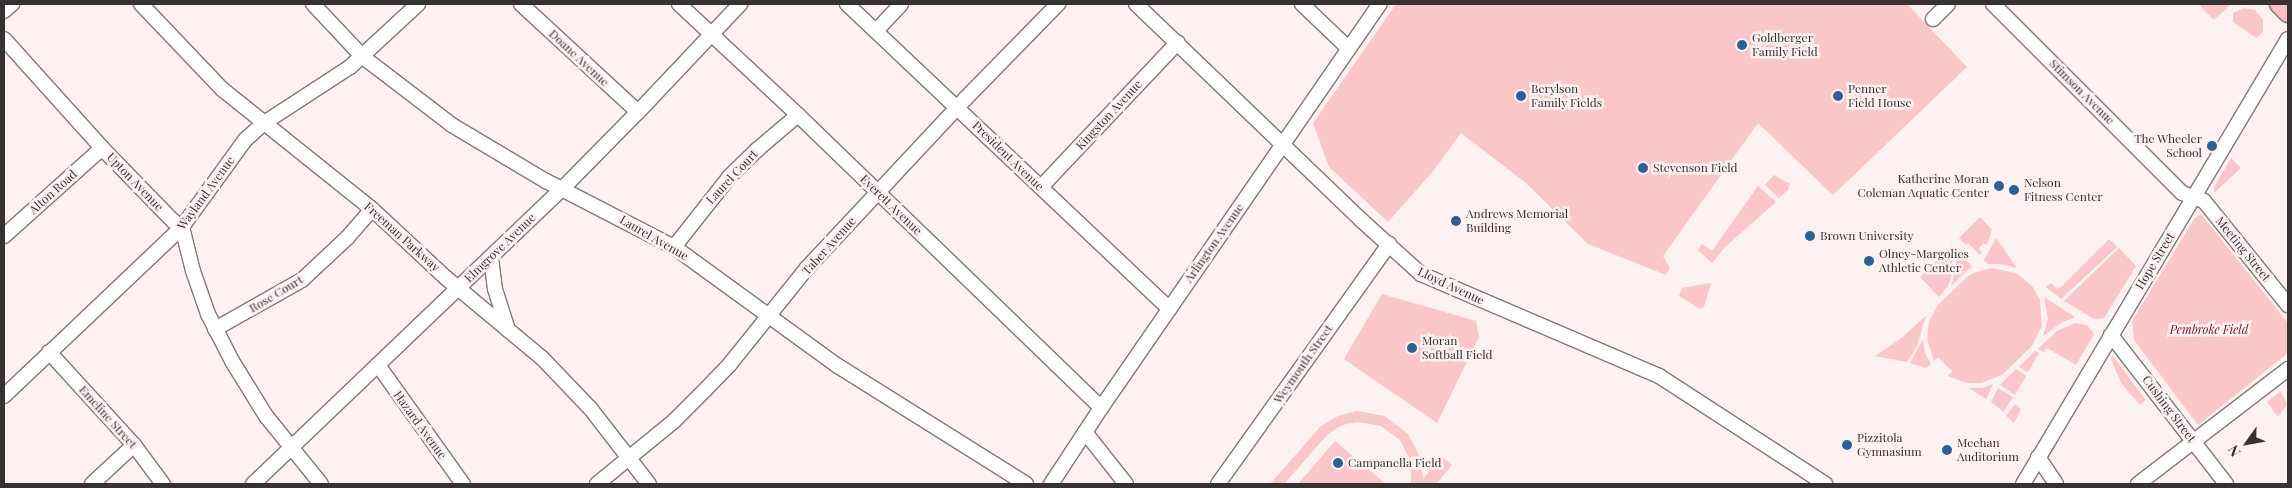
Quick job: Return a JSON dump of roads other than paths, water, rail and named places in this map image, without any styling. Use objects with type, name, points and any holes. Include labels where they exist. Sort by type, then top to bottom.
[{"type":"main road","points":[[2279,4],[2288,13]]},
{"type":"street","points":[[4,11],[12,4]]},
{"type":"street","name":"Freeman Parkway","points":[[140,4],[206,74],[372,209],[459,288],[542,358],[590,408],[650,484]]},
{"type":"street","name":"Laurel Avenue","points":[[313,4],[363,57],[452,125],[561,190],[674,247],[838,366],[1026,484]]},
{"type":"street","name":"Wayland Avenue","points":[[4,396],[182,228],[245,140],[264,123],[363,57],[418,4]]},
{"type":"street","name":"Doane Avenue","points":[[521,4],[638,112]]},
{"type":"street","name":"Everett Avenue","points":[[679,4],[878,192],[1101,408]]},
{"type":"street","name":"Elmgrove Avenue","points":[[253,484],[561,190],[740,4]]},
{"type":"street","name":"President Avenue","points":[[847,4],[1169,309]]},
{"type":"street","points":[[876,31],[901,4]]},
{"type":"street","name":"Taber Avenue","points":[[597,484],[674,421],[730,364],[807,268],[957,108],[1058,4]]},
{"type":"street","name":"Lloyd Avenue","points":[[1136,4],[1421,274],[1659,376],[1825,484]]},
{"type":"street","points":[[1302,4],[1348,48]]},
{"type":"street","name":"Arlington Avenue","points":[[1051,484],[1101,408],[1380,4]]},
{"type":"street","points":[[1933,19],[1948,4]]},
{"type":"street","name":"Stimson Avenue","points":[[1993,4],[2182,193],[2194,198]]},
{"type":"street","name":"Upton Avenue","points":[[4,39],[102,148],[182,228]]},
{"type":"street","name":"Hope Street","points":[[2023,484],[2288,39]]},
{"type":"street","name":"Kingston Avenue","points":[[1041,187],[1178,42]]},
{"type":"street","name":"Laurel Court","points":[[674,247],[730,176],[758,149],[798,116]]},
{"type":"street","name":"Alton Road","points":[[4,236],[102,148]]},
{"type":"street","name":"Meeting Street","points":[[2194,198],[2204,201],[2288,305]]},
{"type":"street","name":"Rose Court","points":[[215,329],[302,280],[347,238],[372,209]]},
{"type":"street","points":[[182,228],[193,271],[215,329],[250,392],[321,484]]},
{"type":"street","name":"Weymouth Street","points":[[1218,484],[1389,244]]},
{"type":"street","points":[[491,257],[494,289],[508,330]]},
{"type":"street","name":"Cushing Street","points":[[2110,335],[2226,484]]},
{"type":"street","name":"Emeline Street","points":[[49,352],[134,445],[163,484]]},
{"type":"street","name":"Hazard Avenue","points":[[378,365],[463,484]]},
{"type":"street","points":[[2138,484],[2288,368]]},
{"type":"street","points":[[1085,432],[1126,484]]},
{"type":"street","points":[[92,484],[134,445]]},
{"type":"street","points":[[2038,457],[2056,484]]},
{"type":"place","name":"Goldberger Family Field","points":[[1742,45]]},
{"type":"place","name":"Berylson Family Fields","points":[[1521,96]]},
{"type":"place","name":"Penner Field House","points":[[1838,96]]},
{"type":"place","name":"The Wheeler School","points":[[2212,146]]},
{"type":"place","name":"Stevenson Field","points":[[1643,168]]},
{"type":"place","name":"Katherine Moran Coleman Aquatic Center","points":[[1999,186]]},
{"type":"place","name":"Nelson Fitness Center","points":[[2014,190]]},
{"type":"place","name":"Andrews Memorial Building","points":[[1456,221]]},
{"type":"place","name":"Brown University","points":[[1810,236]]},
{"type":"place","name":"Olney-Margolies Athletic Center","points":[[1869,261]]},
{"type":"place","name":"Moran Softball Field","points":[[1412,348]]},
{"type":"place","name":"Pizzitola Gymnasium","points":[[1847,445]]},
{"type":"place","name":"Meehan Auditorium","points":[[1947,450]]},
{"type":"place","name":"Campanella Field","points":[[1338,463]]},
{"type":"park label","name":"Pembroke Field","points":[[2209,330]]}]
